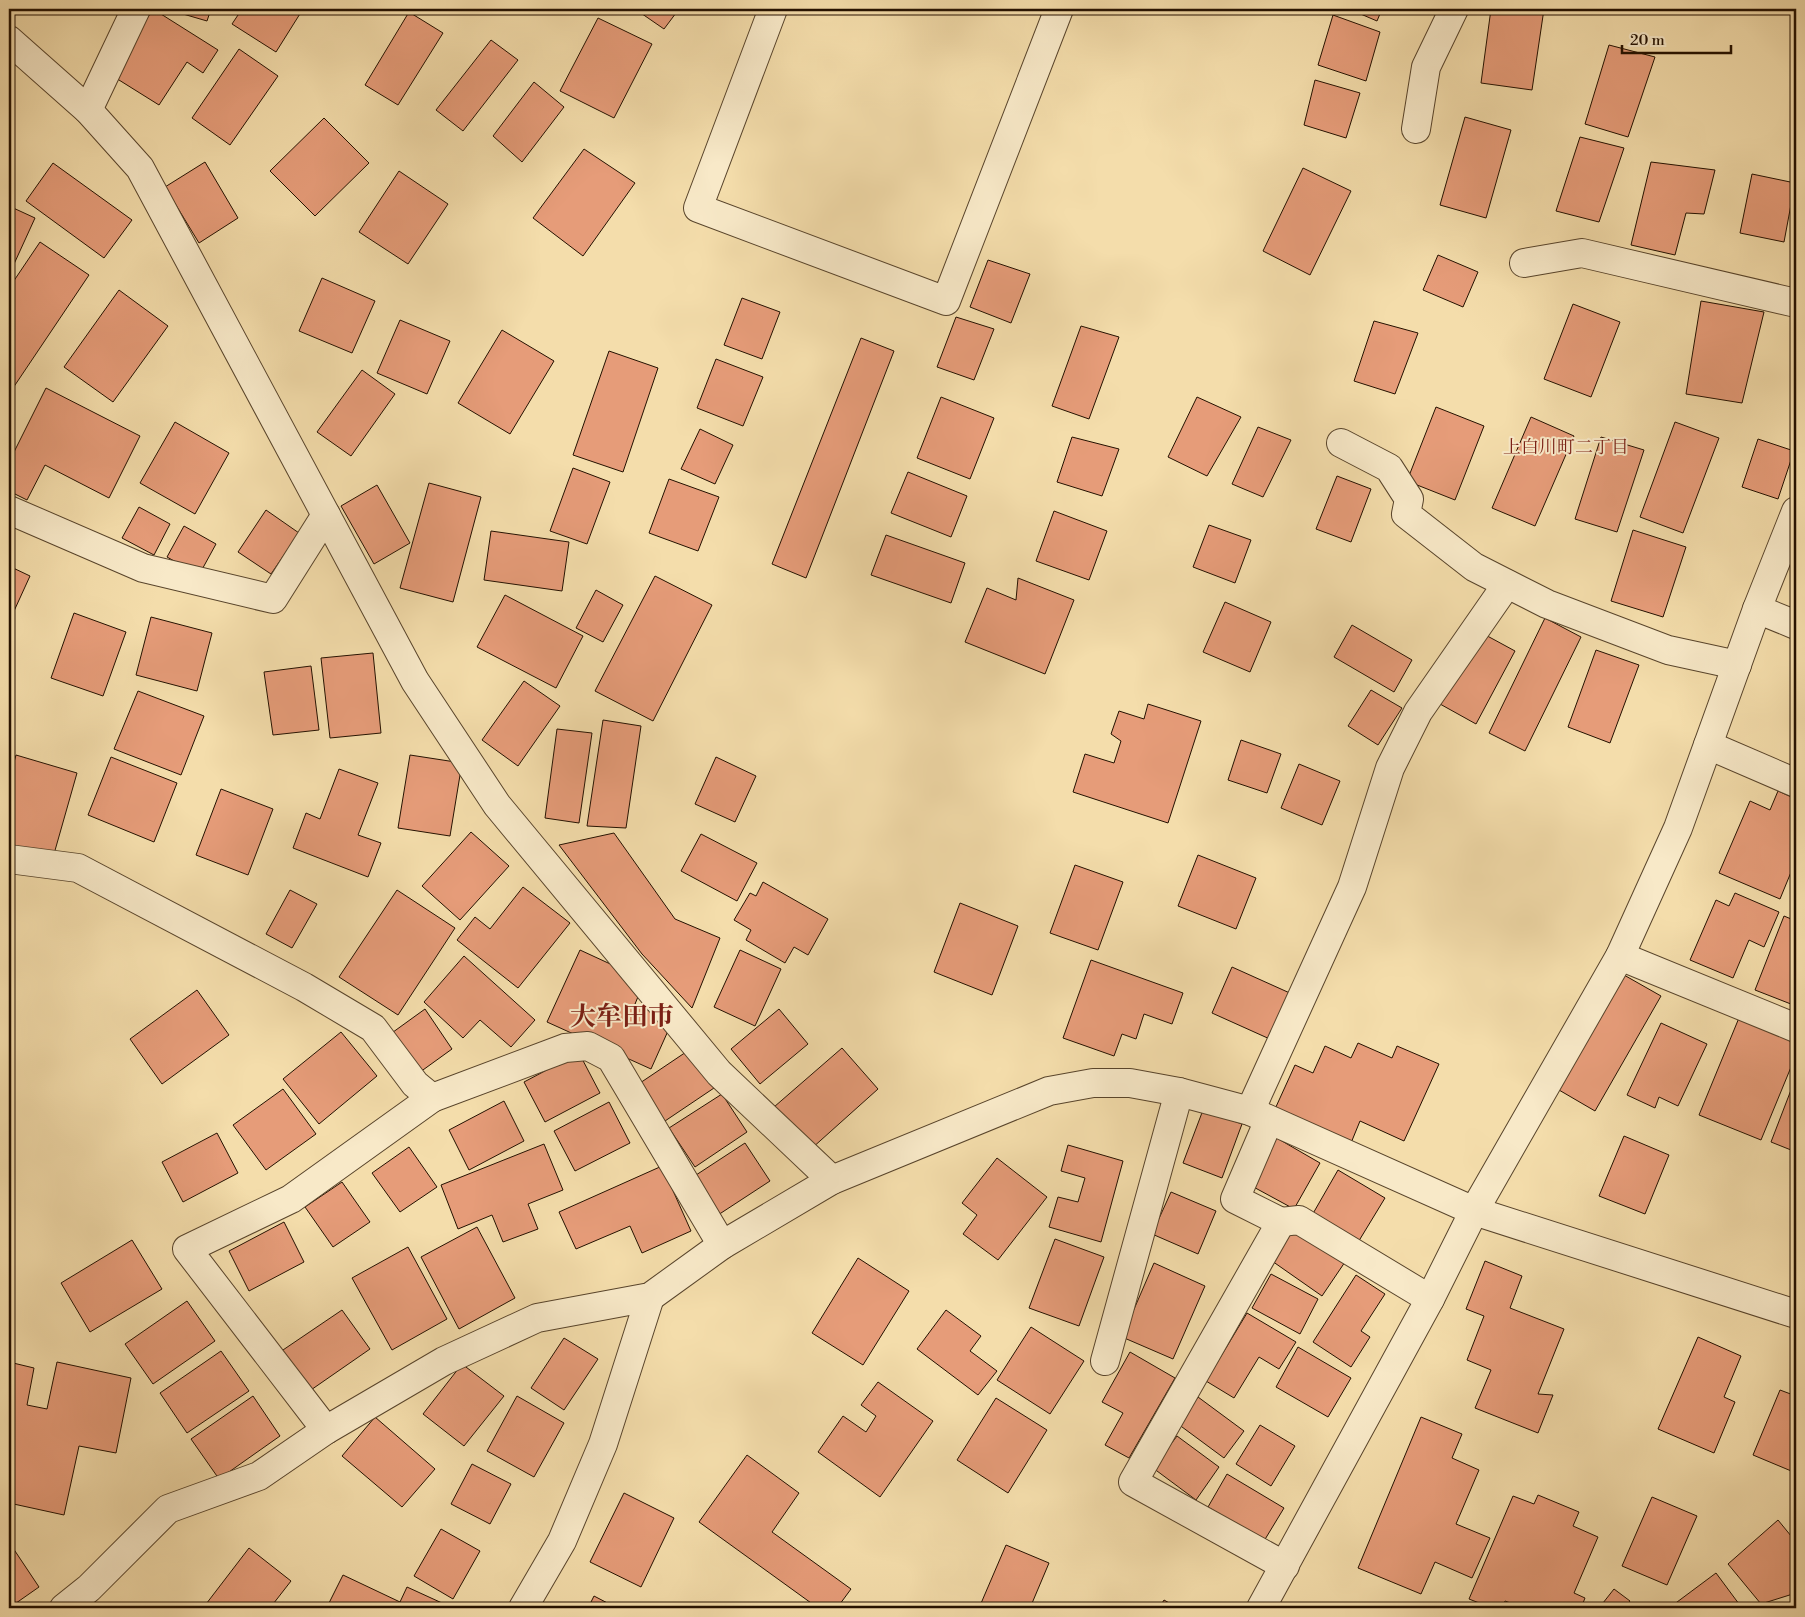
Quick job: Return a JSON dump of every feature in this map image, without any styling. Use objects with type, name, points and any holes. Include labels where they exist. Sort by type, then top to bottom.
[{"type":"street","points":[[88,110],[136,9]]},
{"type":"street","points":[[773,9],[698,208],[946,301],[1059,9]]},
{"type":"street","points":[[1416,129],[1426,67],[1454,9]]},
{"type":"street","points":[[9,40],[88,110],[140,168],[415,680],[497,805],[720,1074],[832,1180]]},
{"type":"street","points":[[1524,263],[1582,253],[1796,303]]},
{"type":"street","points":[[1341,443],[1389,468],[1409,498],[1406,514],[1474,567],[1546,604],[1668,650],[1737,665]]},
{"type":"street","points":[[9,510],[143,568],[273,599],[326,515]]},
{"type":"street","points":[[1260,1608],[1285,1566],[1430,1299],[1474,1211],[1620,956],[1678,828],[1757,609],[1796,511]]},
{"type":"street","points":[[1430,1299],[1299,1220],[1281,1222],[1235,1199],[1260,1115],[1352,887],[1390,768],[1418,712],[1507,584]]},
{"type":"street","points":[[1757,609],[1796,625]]},
{"type":"street","points":[[1708,745],[1796,783]]},
{"type":"street","points":[[9,859],[78,868],[304,987],[373,1028],[415,1084],[432,1098]]},
{"type":"street","points":[[1620,956],[1796,1028]]},
{"type":"street","points":[[326,1430],[187,1249],[290,1199],[432,1098],[565,1048],[588,1046],[611,1058],[722,1245]]},
{"type":"street","points":[[64,1608],[89,1588],[168,1509],[259,1476],[326,1430],[444,1361],[537,1318],[650,1297],[722,1245],[832,1180],[1049,1090],[1093,1083],[1130,1084],[1179,1092],[1260,1115],[1474,1211],[1796,1314]]},
{"type":"street","points":[[1105,1361],[1179,1092]]},
{"type":"street","points":[[1281,1222],[1133,1482],[1285,1566]]},
{"type":"street","points":[[523,1608],[562,1541],[603,1444],[650,1297]]},
{"type":"building","points":[[153,9],[218,50],[203,73],[187,62],[159,105],[111,75]]},
{"type":"building","points":[[166,9],[211,9],[207,21]]},
{"type":"building","points":[[242,9],[303,9],[276,52],[232,24]]},
{"type":"building","points":[[635,9],[679,9],[664,29]]},
{"type":"building","points":[[1349,9],[1382,9],[1377,21]]},
{"type":"building","points":[[1491,9],[1544,9],[1532,90],[1481,83]]},
{"type":"building","points":[[409,12],[443,33],[398,105],[365,85]]},
{"type":"building","points":[[1333,15],[1380,32],[1366,81],[1318,65]]},
{"type":"building","points":[[598,18],[652,44],[614,118],[560,91]]},
{"type":"building","points":[[491,40],[518,60],[463,131],[436,110]]},
{"type":"building","points":[[1609,45],[1655,57],[1628,137],[1585,124]]},
{"type":"building","points":[[239,49],[278,76],[230,145],[192,118]]},
{"type":"building","points":[[1315,80],[1360,93],[1346,138],[1304,125]]},
{"type":"building","points":[[534,82],[564,107],[522,162],[493,136]]},
{"type":"building","points":[[1465,117],[1511,130],[1486,218],[1440,205]]},
{"type":"building","points":[[324,118],[369,163],[315,216],[270,171]]},
{"type":"building","points":[[1580,137],[1624,148],[1599,222],[1556,211]]},
{"type":"building","points":[[584,149],[635,183],[583,256],[533,218]]},
{"type":"building","points":[[205,162],[238,218],[199,243],[165,187]]},
{"type":"building","points":[[1651,162],[1715,170],[1704,214],[1686,213],[1675,255],[1631,245]]},
{"type":"building","points":[[53,163],[132,220],[104,258],[26,201]]},
{"type":"building","points":[[1303,168],[1351,191],[1310,275],[1263,251]]},
{"type":"building","points":[[399,171],[448,204],[408,264],[359,232]]},
{"type":"building","points":[[1752,174],[1795,183],[1784,242],[1740,233]]},
{"type":"building","points":[[9,206],[35,218],[9,275]]},
{"type":"building","points":[[40,242],[89,275],[9,394],[9,288]]},
{"type":"building","points":[[1438,255],[1478,272],[1463,307],[1423,290]]},
{"type":"building","points":[[988,260],[1030,274],[1011,323],[970,307]]},
{"type":"building","points":[[322,278],[375,301],[352,353],[299,331]]},
{"type":"building","points":[[119,290],[168,326],[113,402],[64,367]]},
{"type":"building","points":[[742,298],[780,312],[762,359],[724,345]]},
{"type":"building","points":[[1701,301],[1764,312],[1742,403],[1686,394]]},
{"type":"building","points":[[1573,304],[1620,322],[1591,397],[1544,379]]},
{"type":"building","points":[[956,317],[994,329],[974,380],[937,367]]},
{"type":"building","points":[[400,320],[450,341],[427,394],[377,373]]},
{"type":"building","points":[[1374,321],[1418,333],[1395,394],[1354,381]]},
{"type":"building","points":[[1081,326],[1119,337],[1089,419],[1052,406]]},
{"type":"building","points":[[502,330],[554,361],[510,434],[458,403]]},
{"type":"building","points":[[861,338],[894,351],[806,578],[772,564]]},
{"type":"building","points":[[609,351],[658,368],[623,472],[573,455]]},
{"type":"building","points":[[716,359],[763,377],[743,426],[697,408]]},
{"type":"building","points":[[362,370],[395,394],[351,456],[317,432]]},
{"type":"building","points":[[46,388],[140,436],[109,498],[45,465],[27,500],[9,491],[9,462]]},
{"type":"building","points":[[941,397],[994,418],[970,479],[917,458]]},
{"type":"building","points":[[1197,397],[1241,417],[1207,476],[1168,457]]},
{"type":"building","points":[[1436,407],[1484,426],[1455,500],[1407,481]]},
{"type":"building","points":[[1531,417],[1574,436],[1535,526],[1492,508]]},
{"type":"building","points":[[175,422],[229,453],[195,514],[140,483]]},
{"type":"building","points":[[1675,422],[1719,438],[1683,533],[1640,517]]},
{"type":"building","points":[[1258,427],[1291,440],[1263,497],[1232,484]]},
{"type":"building","points":[[700,429],[733,445],[715,484],[681,469]]},
{"type":"building","points":[[1072,437],[1119,449],[1102,496],[1057,482]]},
{"type":"building","points":[[1601,437],[1644,450],[1617,532],[1575,519]]},
{"type":"building","points":[[1758,439],[1794,451],[1778,499],[1742,487]]},
{"type":"building","points":[[573,468],[610,482],[587,544],[550,531]]},
{"type":"building","points":[[908,472],[967,496],[951,537],[891,513]]},
{"type":"building","points":[[1337,476],[1371,489],[1351,542],[1316,529]]},
{"type":"building","points":[[669,479],[719,497],[698,551],[649,533]]},
{"type":"building","points":[[429,483],[481,497],[453,602],[400,588]]},
{"type":"building","points":[[377,485],[410,543],[374,564],[341,506]]},
{"type":"building","points":[[139,507],[170,524],[154,555],[122,538]]},
{"type":"building","points":[[266,510],[299,533],[271,574],[238,552]]},
{"type":"building","points":[[1054,511],[1107,531],[1089,580],[1036,561]]},
{"type":"building","points":[[1209,525],[1251,540],[1235,583],[1193,567]]},
{"type":"building","points":[[184,526],[216,544],[199,575],[167,557]]},
{"type":"building","points":[[1633,530],[1686,547],[1663,617],[1611,601]]},
{"type":"building","points":[[491,531],[569,542],[562,591],[484,580]]},
{"type":"building","points":[[886,535],[965,563],[951,603],[871,575]]},
{"type":"building","points":[[9,566],[30,576],[9,622]]},
{"type":"building","points":[[655,576],[712,605],[653,721],[595,691]]},
{"type":"building","points":[[1018,578],[1074,600],[1045,674],[965,642],[987,588],[1016,600]]},
{"type":"building","points":[[596,590],[623,605],[603,642],[576,628]]},
{"type":"building","points":[[505,595],[583,636],[556,688],[477,647]]},
{"type":"building","points":[[1225,602],[1271,622],[1250,672],[1203,652]]},
{"type":"building","points":[[74,613],[126,632],[103,696],[51,678]]},
{"type":"building","points":[[151,617],[212,633],[197,691],[136,675]]},
{"type":"building","points":[[1545,618],[1581,637],[1525,751],[1489,733]]},
{"type":"building","points":[[1352,625],[1412,660],[1394,692],[1334,657]]},
{"type":"building","points":[[1480,632],[1515,651],[1476,724],[1440,704]]},
{"type":"building","points":[[1596,650],[1639,665],[1610,743],[1568,727]]},
{"type":"building","points":[[373,653],[381,733],[330,738],[321,658]]},
{"type":"building","points":[[311,666],[319,730],[273,735],[264,672]]},
{"type":"building","points":[[524,681],[560,706],[518,766],[482,740]]},
{"type":"building","points":[[1371,690],[1402,708],[1378,745],[1348,726]]},
{"type":"building","points":[[138,691],[204,716],[181,775],[114,749]]},
{"type":"building","points":[[1148,704],[1201,721],[1168,823],[1073,792],[1085,754],[1114,763],[1121,741],[1111,734],[1119,711],[1144,719]]},
{"type":"building","points":[[603,720],[641,726],[626,828],[587,826]]},
{"type":"building","points":[[557,729],[592,733],[579,823],[545,818]]},
{"type":"building","points":[[1241,740],[1281,754],[1267,793],[1228,780]]},
{"type":"building","points":[[16,755],[77,773],[52,861],[9,848],[9,781]]},
{"type":"building","points":[[410,755],[462,763],[450,836],[398,828]]},
{"type":"building","points":[[111,757],[177,783],[154,842],[88,815]]},
{"type":"building","points":[[716,757],[756,776],[735,822],[695,804]]},
{"type":"building","points":[[1299,764],[1340,781],[1322,825],[1281,808]]},
{"type":"building","points":[[339,769],[378,783],[358,835],[381,843],[368,877],[293,848],[306,813],[320,819]]},
{"type":"building","points":[[221,789],[273,809],[248,875],[196,855]]},
{"type":"building","points":[[1778,791],[1796,799],[1796,820],[1793,828],[1796,829],[1796,860],[1780,899],[1719,873],[1750,801],[1770,810]]},
{"type":"building","points":[[471,832],[509,866],[460,920],[422,886]]},
{"type":"building","points":[[614,833],[675,919],[720,938],[692,1008],[642,954],[559,845]]},
{"type":"building","points":[[701,834],[757,863],[737,901],[681,871]]},
{"type":"building","points":[[1198,855],[1256,878],[1236,929],[1178,906]]},
{"type":"building","points":[[1075,865],[1123,882],[1098,950],[1050,933]]},
{"type":"building","points":[[763,882],[828,919],[808,955],[794,947],[785,963],[746,940],[751,930],[734,920],[750,893],[756,896]]},
{"type":"building","points":[[523,887],[570,923],[518,988],[457,940],[475,917],[490,929]]},
{"type":"building","points":[[290,890],[317,904],[292,948],[266,934]]},
{"type":"building","points":[[397,890],[455,928],[398,1015],[339,977]]},
{"type":"building","points":[[1735,893],[1779,912],[1764,947],[1749,940],[1733,978],[1690,960],[1716,900],[1729,906]]},
{"type":"building","points":[[960,903],[1018,926],[992,995],[934,972]]},
{"type":"building","points":[[1784,916],[1796,921],[1796,1006],[1755,990]]},
{"type":"building","points":[[580,950],[645,980],[635,1004],[672,1022],[651,1069],[547,1022]]},
{"type":"building","points":[[740,950],[781,969],[755,1026],[714,1007]]},
{"type":"building","points":[[464,956],[535,1020],[511,1047],[480,1020],[463,1038],[424,1002]]},
{"type":"building","points":[[1091,960],[1183,993],[1172,1024],[1144,1014],[1136,1039],[1122,1034],[1114,1056],[1063,1038]]},
{"type":"building","points":[[1232,967],[1292,994],[1272,1040],[1212,1013]]},
{"type":"building","points":[[1624,975],[1661,996],[1595,1111],[1559,1090]]},
{"type":"building","points":[[197,990],[229,1035],[162,1084],[130,1039]]},
{"type":"building","points":[[425,1009],[452,1049],[416,1075],[389,1035]]},
{"type":"building","points":[[779,1009],[808,1044],[760,1084],[731,1049]]},
{"type":"building","points":[[1741,1013],[1796,1036],[1796,1055],[1761,1140],[1699,1115]]},
{"type":"building","points":[[1661,1023],[1707,1044],[1678,1106],[1659,1097],[1655,1108],[1627,1095]]},
{"type":"building","points":[[341,1032],[377,1076],[319,1124],[283,1079]]},
{"type":"building","points":[[1358,1043],[1392,1058],[1397,1046],[1439,1064],[1404,1141],[1360,1121],[1351,1143],[1275,1109],[1295,1065],[1313,1073],[1325,1046],[1351,1058]]},
{"type":"building","points":[[692,1048],[717,1086],[665,1121],[640,1083]]},
{"type":"building","points":[[842,1048],[878,1089],[811,1149],[774,1107]]},
{"type":"building","points":[[579,1053],[600,1093],[545,1122],[524,1082]]},
{"type":"building","points":[[1796,1077],[1796,1152],[1771,1142]]},
{"type":"building","points":[[283,1089],[316,1134],[266,1170],[233,1125]]},
{"type":"building","points":[[722,1094],[747,1132],[695,1167],[669,1128]]},
{"type":"building","points":[[504,1101],[524,1141],[469,1170],[449,1130]]},
{"type":"building","points":[[609,1102],[630,1143],[575,1171],[554,1131]]},
{"type":"building","points":[[1203,1110],[1242,1124],[1222,1178],[1183,1163]]},
{"type":"building","points":[[217,1133],[238,1173],[183,1202],[162,1162]]},
{"type":"building","points":[[1624,1136],[1669,1155],[1645,1214],[1599,1196]]},
{"type":"building","points":[[1275,1137],[1320,1163],[1294,1209],[1248,1184]]},
{"type":"building","points":[[745,1143],[770,1181],[718,1215],[693,1177]]},
{"type":"building","points":[[544,1144],[563,1190],[528,1204],[538,1229],[503,1242],[492,1215],[458,1229],[441,1185]]},
{"type":"building","points":[[1068,1145],[1123,1161],[1101,1242],[1049,1227],[1058,1197],[1078,1202],[1085,1178],[1061,1171]]},
{"type":"building","points":[[409,1147],[437,1187],[400,1212],[372,1173]]},
{"type":"building","points":[[997,1158],[1047,1197],[998,1260],[963,1234],[977,1215],[962,1203]]},
{"type":"building","points":[[662,1166],[691,1231],[642,1253],[630,1226],[576,1249],[559,1212]]},
{"type":"building","points":[[1338,1170],[1385,1198],[1357,1244],[1311,1217]]},
{"type":"building","points":[[342,1182],[370,1222],[333,1247],[305,1207]]},
{"type":"building","points":[[1171,1192],[1216,1211],[1198,1254],[1152,1234]]},
{"type":"building","points":[[284,1222],[304,1262],[249,1291],[229,1251]]},
{"type":"building","points":[[477,1227],[515,1298],[459,1329],[421,1257]]},
{"type":"building","points":[[1295,1228],[1345,1262],[1322,1296],[1272,1261]]},
{"type":"building","points":[[1055,1239],[1104,1257],[1079,1326],[1029,1308]]},
{"type":"building","points":[[132,1240],[162,1289],[90,1332],[61,1283]]},
{"type":"building","points":[[408,1247],[447,1319],[392,1350],[352,1278]]},
{"type":"building","points":[[858,1258],[909,1291],[863,1365],[812,1333]]},
{"type":"building","points":[[1485,1261],[1522,1276],[1510,1308],[1564,1329],[1538,1394],[1553,1395],[1538,1433],[1475,1408],[1491,1370],[1467,1360],[1484,1316],[1466,1309]]},
{"type":"building","points":[[1154,1263],[1205,1286],[1173,1359],[1122,1337]]},
{"type":"building","points":[[1271,1274],[1318,1299],[1300,1334],[1252,1308]]},
{"type":"building","points":[[1356,1275],[1385,1294],[1361,1331],[1370,1337],[1351,1367],[1313,1342]]},
{"type":"building","points":[[187,1301],[215,1341],[153,1384],[125,1344]]},
{"type":"building","points":[[342,1310],[370,1349],[308,1392],[280,1352]]},
{"type":"building","points":[[946,1310],[981,1336],[970,1351],[997,1371],[978,1395],[917,1349]]},
{"type":"building","points":[[1247,1313],[1296,1342],[1279,1369],[1259,1357],[1234,1398],[1206,1381]]},
{"type":"building","points":[[1031,1327],[1084,1361],[1050,1414],[997,1380]]},
{"type":"building","points":[[1698,1337],[1741,1356],[1724,1397],[1735,1402],[1714,1453],[1658,1429]]},
{"type":"building","points":[[564,1338],[598,1359],[564,1410],[531,1388]]},
{"type":"building","points":[[1298,1347],[1351,1378],[1328,1417],[1276,1387]]},
{"type":"building","points":[[221,1351],[249,1391],[187,1433],[160,1393]]},
{"type":"building","points":[[1130,1352],[1175,1378],[1129,1458],[1105,1445],[1123,1413],[1102,1402]]},
{"type":"building","points":[[9,1362],[34,1368],[27,1405],[47,1409],[57,1362],[131,1378],[116,1453],[79,1446],[64,1515],[9,1503]]},
{"type":"building","points":[[462,1364],[504,1396],[464,1446],[423,1414]]},
{"type":"building","points":[[878,1382],[933,1421],[880,1497],[818,1452],[843,1416],[866,1432],[876,1416],[861,1405]]},
{"type":"building","points":[[1780,1390],[1796,1396],[1796,1473],[1753,1455]]},
{"type":"building","points":[[253,1396],[280,1436],[219,1479],[191,1439]]},
{"type":"building","points":[[517,1396],[564,1423],[534,1477],[487,1451]]},
{"type":"building","points":[[1198,1397],[1244,1431],[1224,1458],[1178,1424]]},
{"type":"building","points":[[996,1398],[1047,1430],[1008,1493],[957,1460]]},
{"type":"building","points":[[375,1417],[435,1469],[402,1507],[342,1456]]},
{"type":"building","points":[[1421,1417],[1462,1434],[1452,1458],[1479,1470],[1456,1524],[1490,1538],[1472,1578],[1435,1562],[1421,1594],[1358,1568]]},
{"type":"building","points":[[1260,1425],[1295,1446],[1271,1486],[1236,1464]]},
{"type":"building","points":[[1177,1436],[1219,1467],[1196,1500],[1153,1468]]},
{"type":"building","points":[[747,1455],[799,1493],[772,1532],[851,1589],[837,1608],[818,1608],[699,1522]]},
{"type":"building","points":[[472,1464],[511,1484],[490,1524],[451,1504]]},
{"type":"building","points":[[1227,1474],[1284,1508],[1264,1541],[1208,1507]]},
{"type":"building","points":[[624,1493],[674,1518],[641,1587],[590,1562]]},
{"type":"building","points":[[1538,1495],[1579,1512],[1573,1526],[1598,1537],[1574,1593],[1585,1598],[1581,1608],[1524,1608],[1505,1601],[1502,1608],[1492,1608],[1469,1599],[1513,1496],[1534,1504]]},
{"type":"building","points":[[1652,1497],[1697,1516],[1667,1585],[1622,1566]]},
{"type":"building","points":[[1778,1520],[1796,1542],[1796,1593],[1761,1604],[1728,1564]]},
{"type":"building","points":[[441,1529],[480,1551],[453,1599],[414,1576]]},
{"type":"building","points":[[9,1542],[39,1587],[9,1608]]},
{"type":"building","points":[[1006,1545],[1049,1563],[1030,1608],[979,1608]]},
{"type":"building","points":[[249,1548],[291,1581],[270,1608],[203,1608]]},
{"type":"building","points":[[1716,1573],[1742,1608],[1669,1608]]},
{"type":"building","points":[[343,1575],[400,1602],[407,1587],[442,1603],[439,1608],[334,1608],[328,1605]]},
{"type":"building","points":[[1614,1589],[1630,1601],[1624,1608],[1599,1608]]},
{"type":"building","points":[[594,1596],[617,1608],[588,1608]]},
{"type":"building","points":[[1164,1600],[1178,1608],[1159,1608]]},
{"type":"district","name":"上白川町二丁目","points":[[1566,447]]},
{"type":"district","name":"大牟田市","points":[[622,1016]]}]
